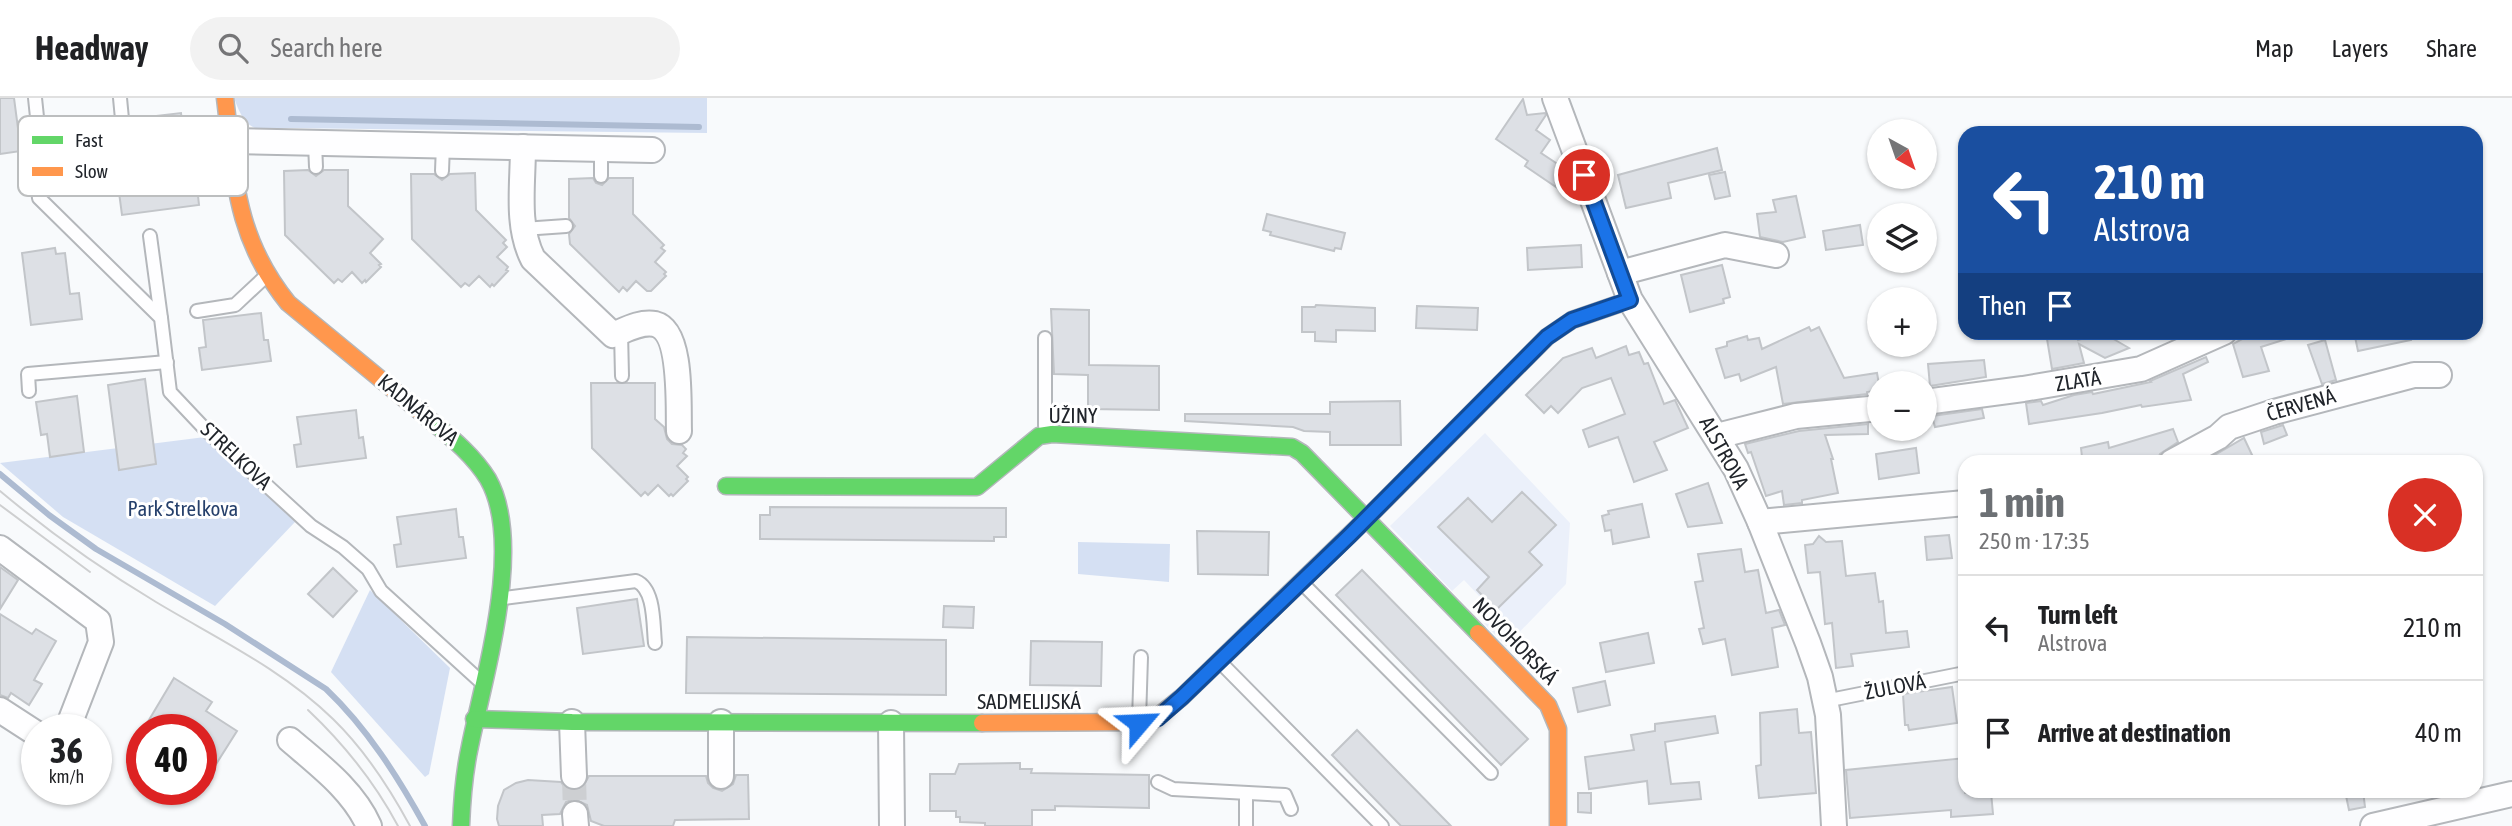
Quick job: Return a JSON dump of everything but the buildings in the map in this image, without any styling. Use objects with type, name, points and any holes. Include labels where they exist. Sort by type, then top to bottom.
[{"type":"street","name":"KADNÁROVA","points":[[225,98],[228,116]]},
{"type":"street","name":"ALSTROVA","points":[[1555,98],[1630,300],[1736,469],[1808,643],[1825,701],[1831,755],[1834,826]]},
{"type":"street","points":[[248,144],[316,155],[443,145],[652,150]]},
{"type":"street","points":[[523,147],[523,229],[525,244],[533,259],[613,335],[635,326],[654,324],[670,335],[676,355],[679,430]]},
{"type":"street","name":"KADNÁROVA","points":[[239,196],[243,228],[252,252],[266,276],[288,303],[441,427],[477,463],[496,500],[505,546],[500,599],[474,719],[462,793],[461,826]]},
{"type":"street","points":[[1620,273],[1725,245],[1776,255]]},
{"type":"street","name":"SADMELIJSKÁ","points":[[474,719],[572,722],[1151,722],[1160,717],[1301,583],[1547,337],[1572,320],[1630,300]]},
{"type":"street","name":"ZLATÁ","points":[[1937,400],[2141,369],[2206,340]]},
{"type":"street","name":"ČERVENÁ","points":[[2185,455],[2229,427],[2274,412],[2414,375],[2439,376]]},
{"type":"street","points":[[1717,436],[1796,416],[1867,409]]},
{"type":"street","name":"ÚŽINY","points":[[726,486],[977,487],[1039,436],[1052,434],[1289,446],[1302,453],[1366,519]]},
{"type":"street","points":[[1760,522],[1958,504]]},
{"type":"street","name":"NOVOHORSKÁ","points":[[1366,519],[1543,699],[1552,712],[1558,729],[1558,826]]},
{"type":"street","points":[[0,548],[98,621],[101,642],[73,714]]},
{"type":"street","points":[[0,710],[21,724]]},
{"type":"street","points":[[572,722],[574,776]]},
{"type":"street","points":[[721,722],[721,776]]},
{"type":"street","points":[[891,723],[892,826]]},
{"type":"street","points":[[290,740],[347,792],[364,814],[369,826]]},
{"type":"street","points":[[2373,826],[2512,794]]},
{"type":"lane","points":[[35,98],[37,116]]},
{"type":"lane","points":[[120,98],[122,116]]},
{"type":"lane","points":[[442,172],[443,145]]},
{"type":"lane","points":[[601,149],[601,176]]},
{"type":"lane","points":[[39,196],[161,318]]},
{"type":"lane","points":[[523,229],[566,226]]},
{"type":"lane","name":"STRELKOVA","points":[[150,236],[170,392],[311,526],[343,547],[368,569],[381,592],[483,684]]},
{"type":"lane","points":[[197,310],[235,304],[266,276]]},
{"type":"lane","points":[[621,332],[622,376]]},
{"type":"lane","points":[[1045,338],[1045,426],[1052,434]]},
{"type":"lane","points":[[29,391],[28,374],[167,362]]},
{"type":"lane","points":[[500,599],[636,581],[643,584],[648,592],[656,643]]},
{"type":"lane","points":[[1301,583],[1491,773]]},
{"type":"lane","points":[[1139,723],[1140,657]]},
{"type":"lane","points":[[1219,662],[1382,826]]},
{"type":"lane","name":"ŽULOVÁ","points":[[1825,701],[1958,674]]},
{"type":"lane","points":[[1158,782],[1173,789],[1285,795],[1292,809]]},
{"type":"lane","points":[[1246,793],[1246,826]]},
{"type":"shaded area","points":[[1485,433],[1570,523],[1566,584],[1506,646],[1484,623],[1494,612],[1464,580],[1452,591],[1390,526]]},
{"type":"green space","points":[[234,98],[707,98],[707,133],[288,128],[267,130],[248,124],[248,116],[242,116]]},
{"type":"green space","name":"Park Strelkova","points":[[205,437],[295,522],[215,606],[63,517],[0,463]]},
{"type":"green space","points":[[1078,542],[1170,544],[1169,582],[1078,574]]},
{"type":"green space","points":[[370,590],[450,668],[429,774],[425,777],[331,672]]},
{"type":"waterway","points":[[291,119],[699,127]]},
{"type":"waterway","points":[[0,474],[49,515],[96,549],[225,624],[326,689],[355,720],[381,754],[425,826]]},
{"type":"tunnel","points":[[574,776],[575,814]]},
{"type":"tram line","points":[[0,491],[95,563],[270,670],[313,701],[345,731],[366,756],[410,826]]},
{"type":"tram line","points":[[0,505],[90,572]]},
{"type":"tram line","points":[[308,710],[358,764],[398,826]]},
{"type":"traffic: fast","points":[[1247,634],[1547,337],[1572,320],[1630,300]]},
{"type":"traffic: fast","points":[[424,415],[451,437],[488,479],[498,506],[503,538],[498,611],[466,766],[461,826]]},
{"type":"traffic: fast","points":[[726,486],[977,487],[1039,436],[1052,434],[1292,447],[1302,453],[1478,633]]},
{"type":"traffic: fast","points":[[474,719],[572,722],[982,723]]},
{"type":"traffic: slow","points":[[225,98],[227,116]]},
{"type":"traffic: slow","points":[[238,196],[257,255],[270,279],[288,303],[424,415]]},
{"type":"traffic: slow","points":[[1478,633],[1548,705],[1558,729],[1558,826]]},
{"type":"traffic: slow","points":[[982,723],[1151,722],[1182,697],[1247,634]]},
{"type":"route","points":[[1139,723],[1158,718],[1182,697],[1350,535],[1547,337],[1572,320],[1630,300],[1584,175]]}]
